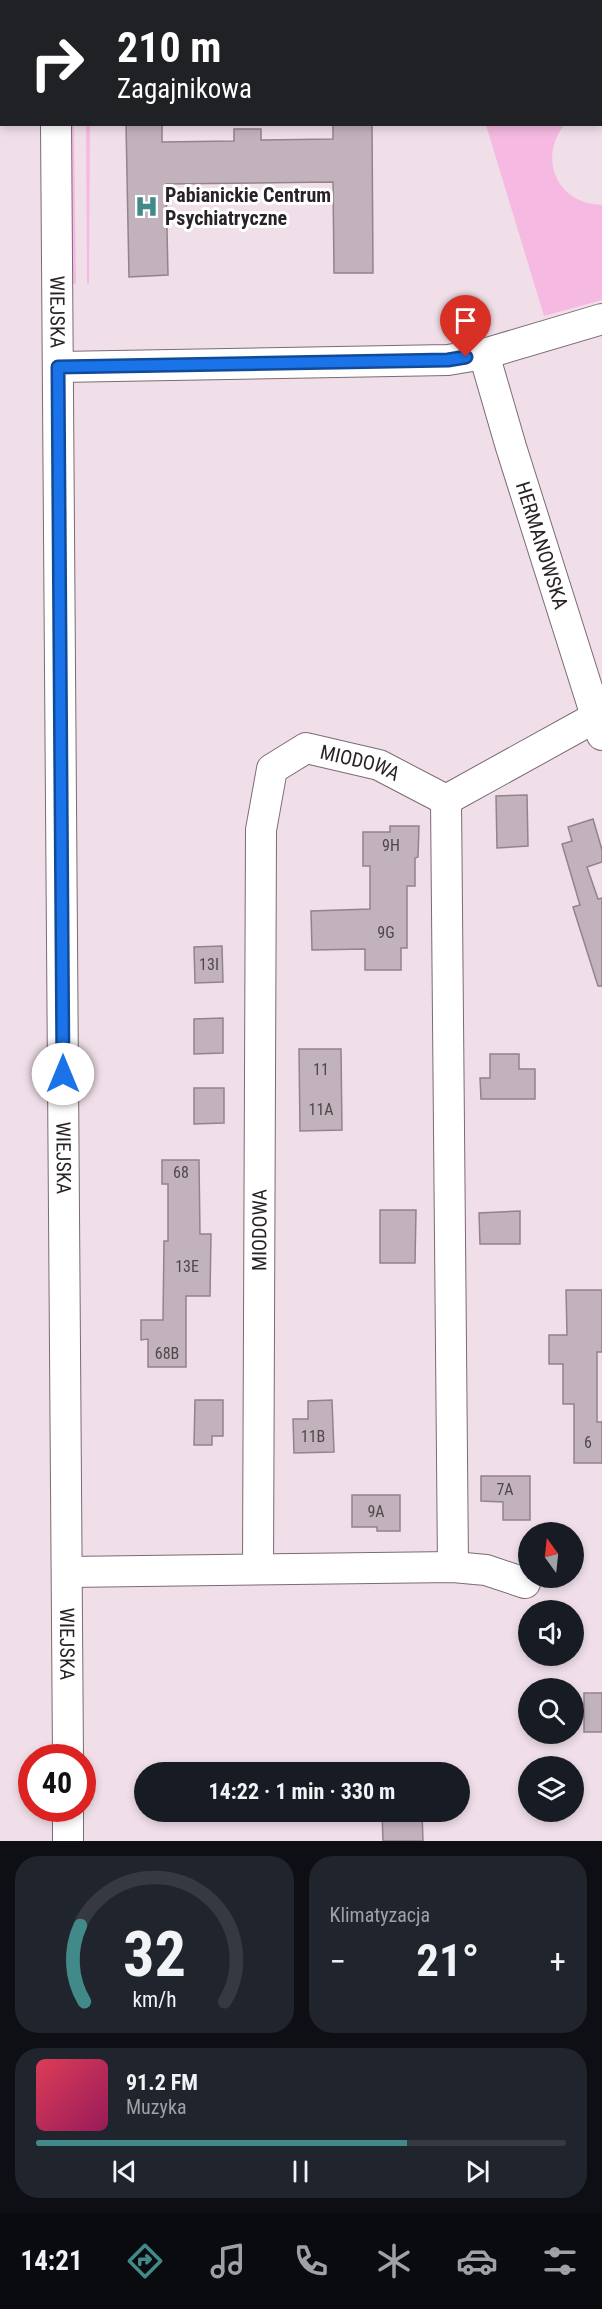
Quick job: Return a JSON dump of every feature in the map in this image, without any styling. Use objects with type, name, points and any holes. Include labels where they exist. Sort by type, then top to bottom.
[{"type":"street","name":"WIEJSKA","points":[[57,126],[68,1744]]},
{"type":"street","points":[[58,367],[448,360],[484,354],[602,319]]},
{"type":"street","name":"HERMANOWSKA","points":[[484,354],[599,726]]},
{"type":"street","points":[[453,1566],[446,800],[599,726]]},
{"type":"street","name":"MIODOWA","points":[[258,1569],[261,830],[272,769],[306,748],[379,765],[446,800]]},
{"type":"street","points":[[67,1572],[453,1566],[486,1570],[518,1580]]},
{"type":"street","points":[[68,1822],[68,1841]]},
{"type":"shaded area","points":[[64,126],[74,126],[76,284],[71,283]]},
{"type":"shaded area","points":[[86,126],[90,126],[89,284],[87,283]]},
{"type":"shaded area","points":[[486,126],[563,126],[556,138],[553,152],[556,177],[573,197],[586,203],[602,205],[602,300],[544,316]]},
{"type":"building","name":"Pabianickie Centrum Psychiatryczne","points":[[126,126],[162,126],[162,142],[234,141],[234,129],[261,129],[261,140],[333,139],[333,126],[372,126],[373,273],[334,273],[333,182],[166,184],[168,275],[129,277]]},
{"type":"building","points":[[527,795],[528,846],[497,848],[496,796]]},
{"type":"building","points":[[593,819],[602,850],[602,862],[587,867],[598,899],[602,898],[602,986],[598,986],[573,907],[580,905],[562,844],[572,841],[568,827]]},
{"type":"building","points":[[390,826],[419,826],[418,857],[415,858],[415,886],[407,886],[407,948],[401,948],[401,970],[365,970],[365,949],[312,950],[311,911],[370,909],[370,866],[363,866],[363,832],[390,832]]},
{"type":"building","points":[[222,946],[223,982],[195,983],[194,947]]},
{"type":"building","points":[[223,1018],[223,1053],[194,1054],[194,1019]]},
{"type":"building","points":[[299,1049],[341,1049],[342,1130],[300,1131]]},
{"type":"building","points":[[490,1054],[519,1054],[519,1069],[535,1069],[535,1099],[481,1099],[480,1078],[490,1078]]},
{"type":"building","points":[[194,1088],[224,1088],[224,1123],[194,1124]]},
{"type":"building","points":[[162,1160],[199,1160],[200,1234],[211,1234],[210,1296],[186,1296],[186,1367],[148,1367],[148,1339],[141,1340],[141,1320],[163,1320],[164,1241],[168,1241],[168,1184],[162,1184]]},
{"type":"building","points":[[380,1210],[416,1210],[415,1263],[380,1263]]},
{"type":"building","points":[[520,1211],[520,1244],[480,1244],[479,1213]]},
{"type":"building","points":[[566,1290],[602,1290],[602,1352],[597,1352],[597,1422],[602,1422],[602,1463],[574,1463],[574,1404],[563,1404],[563,1364],[549,1364],[549,1335],[567,1335]]},
{"type":"building","points":[[195,1400],[223,1400],[223,1436],[212,1436],[212,1445],[194,1445]]},
{"type":"building","points":[[332,1400],[334,1452],[294,1453],[293,1419],[308,1419],[308,1401]]},
{"type":"building","points":[[481,1476],[530,1476],[530,1520],[503,1520],[503,1502],[481,1501]]},
{"type":"building","points":[[352,1495],[400,1495],[400,1531],[377,1531],[377,1527],[352,1527]]},
{"type":"building","points":[[584,1693],[602,1693],[602,1732],[584,1732]]},
{"type":"building","points":[[382,1822],[422,1822],[423,1841],[383,1841]]},
{"type":"place","name":"Pabianickie Centrum Psychiatryczne","points":[[147,206]]},
{"type":"route","points":[[63,1074],[58,367],[448,360],[466,357]]}]
